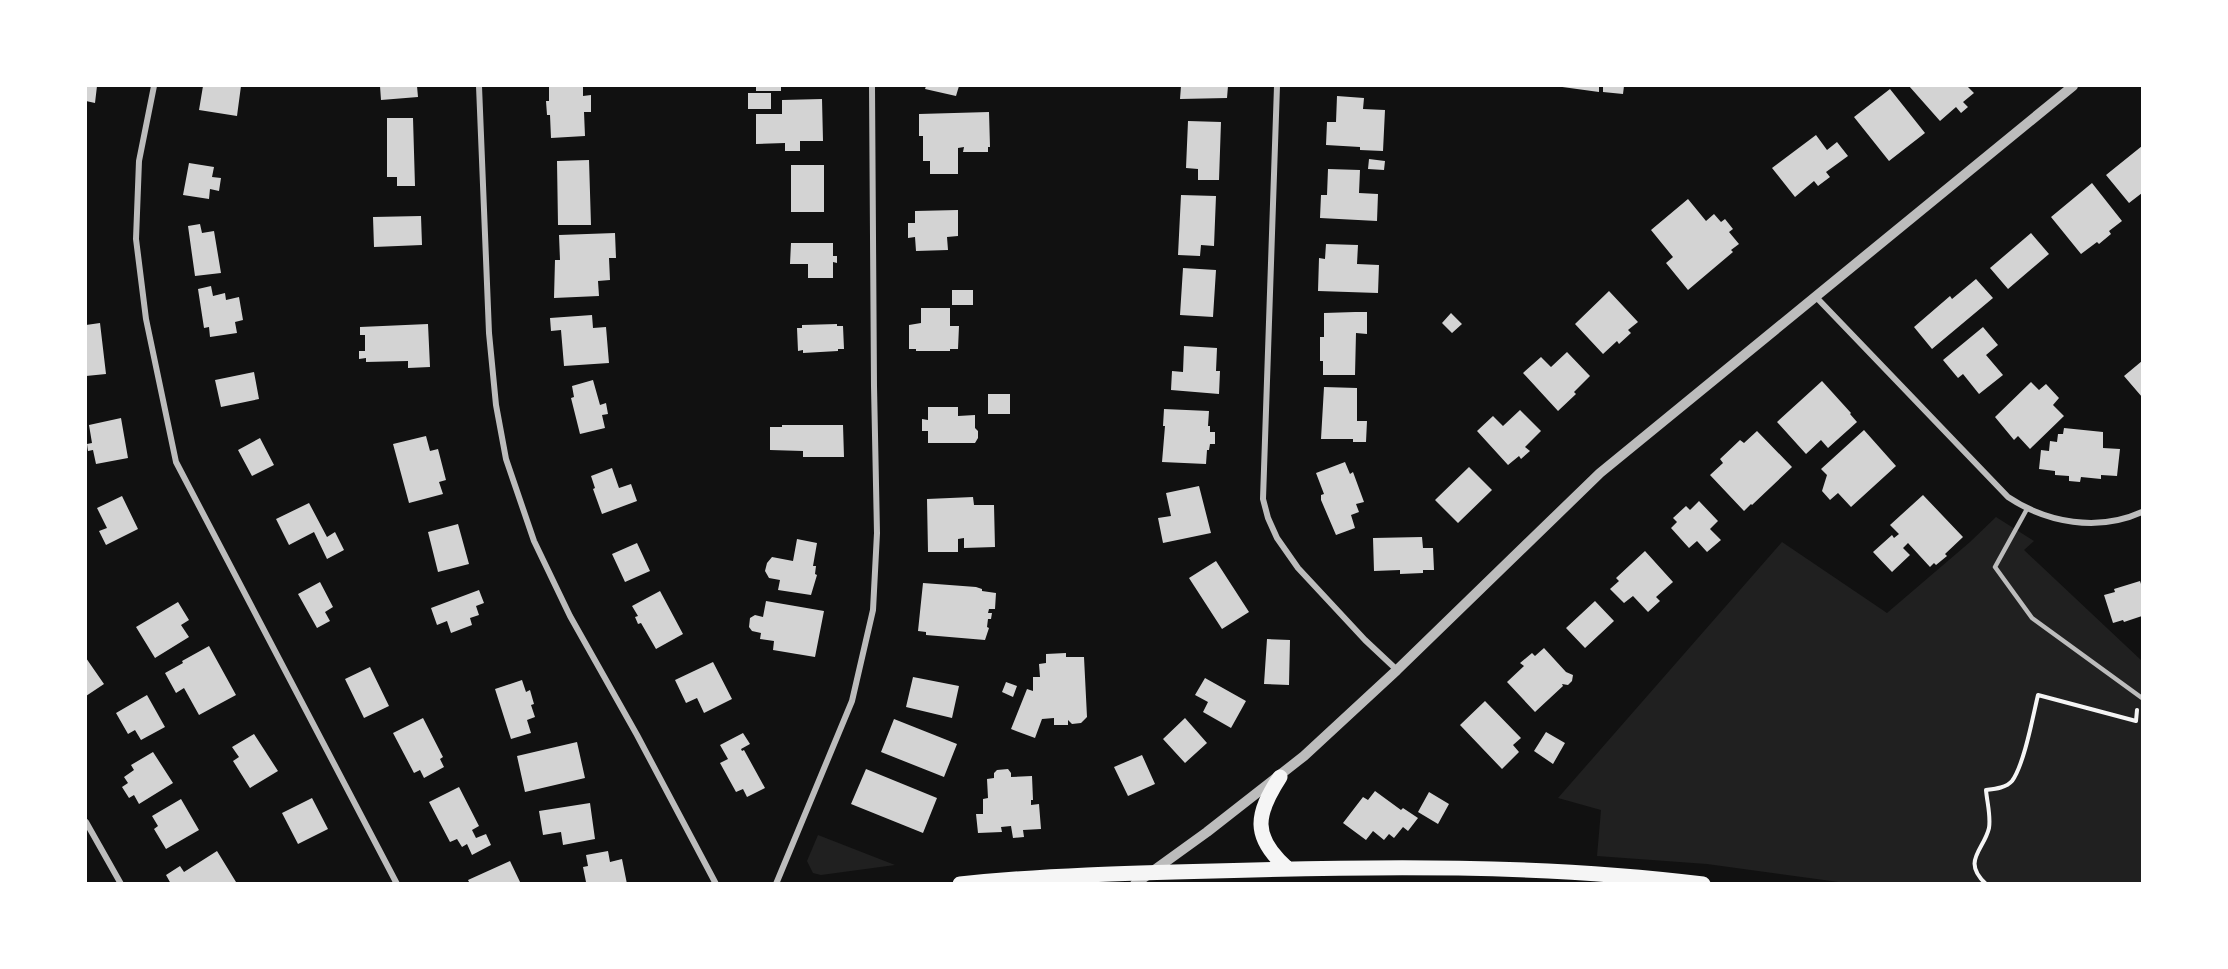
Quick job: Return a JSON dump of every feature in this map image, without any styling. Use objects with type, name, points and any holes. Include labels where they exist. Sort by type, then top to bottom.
[{"type":"main road","points":[[1280,777],[1265,803],[1260,825],[1263,840],[1273,856],[1287,868]]},
{"type":"main road","points":[[960,884],[1074,874],[1287,868],[1476,877],[1601,875],[1703,884]]},
{"type":"street","points":[[154,86],[139,161],[136,239],[146,319],[176,462],[397,884]]},
{"type":"street","points":[[480,86],[489,333],[496,405],[506,459],[534,541],[570,616],[637,735],[716,884]]},
{"type":"street","points":[[776,884],[852,700],[873,610],[877,533],[872,86]]},
{"type":"street","points":[[1277,86],[1263,499],[1268,519],[1277,538],[1298,568],[1365,640],[1397,670]]},
{"type":"street","points":[[1135,884],[1280,777],[1397,670],[1600,473],[2073,86]]},
{"type":"street","points":[[1816,297],[2007,496],[2027,509],[2056,519],[2092,523],[2128,518],[2142,512]]},
{"type":"street","points":[[86,822],[121,884]]},
{"type":"lane","points":[[2027,509],[1995,567],[2032,618],[2142,698]]},
{"type":"path","points":[[1986,884],[1977,875],[1975,865],[1976,854],[1989,831],[1990,820],[1986,790],[1998,789],[2011,783],[2019,766],[2038,695],[2136,721],[2137,708],[2142,709]]},
{"type":"shaded area","points":[[1996,517],[2034,541],[2024,550],[2142,661],[2142,883],[1846,883],[1707,864],[1597,856],[1601,810],[1558,798],[1782,542],[1887,613]]},
{"type":"shaded area","points":[[818,835],[895,865],[821,875],[813,873],[807,861]]},
{"type":"building","points":[[86,86],[97,86],[95,103],[86,101]]},
{"type":"building","points":[[203,86],[241,86],[237,116],[199,110]]},
{"type":"building","points":[[380,86],[417,86],[418,97],[381,100]]},
{"type":"building","points":[[549,86],[583,86],[583,96],[591,95],[591,112],[584,112],[585,136],[551,138],[550,115],[547,115],[546,101],[549,101]]},
{"type":"building","points":[[756,86],[781,86],[781,91],[756,91]]},
{"type":"building","points":[[926,86],[959,86],[956,96],[925,89]]},
{"type":"building","points":[[1181,86],[1228,86],[1227,98],[1180,99]]},
{"type":"building","points":[[1555,86],[1599,86],[1599,92]]},
{"type":"building","points":[[1603,86],[1624,86],[1623,94],[1603,92]]},
{"type":"building","points":[[1909,86],[1967,86],[1974,93],[1963,102],[1968,107],[1961,113],[1956,107],[1940,121]]},
{"type":"building","points":[[1890,89],[1925,133],[1889,161],[1854,117]]},
{"type":"building","points":[[748,93],[771,93],[771,109],[748,109]]},
{"type":"building","points":[[1337,96],[1364,98],[1363,109],[1385,110],[1383,151],[1326,145],[1327,122],[1336,122]]},
{"type":"building","points":[[822,99],[823,141],[800,141],[800,151],[785,151],[785,143],[756,144],[756,114],[782,114],[782,100]]},
{"type":"building","points":[[989,112],[990,147],[988,147],[988,152],[963,152],[964,147],[958,148],[958,174],[930,174],[930,161],[923,161],[923,136],[919,136],[919,114]]},
{"type":"building","points":[[387,118],[413,118],[415,186],[397,186],[397,177],[387,177]]},
{"type":"building","points":[[1188,121],[1221,122],[1219,180],[1198,180],[1198,169],[1186,168]]},
{"type":"building","points":[[1816,135],[1827,150],[1837,142],[1848,156],[1826,172],[1830,177],[1818,186],[1814,181],[1795,197],[1772,168]]},
{"type":"building","points":[[2142,146],[2142,193],[2129,203],[2106,175]]},
{"type":"building","points":[[1369,159],[1385,161],[1384,170],[1368,169]]},
{"type":"building","points":[[589,160],[591,225],[558,225],[557,161]]},
{"type":"building","points":[[189,163],[214,167],[212,177],[221,178],[219,191],[210,189],[209,199],[183,195]]},
{"type":"building","points":[[791,165],[824,165],[824,212],[791,212]]},
{"type":"building","points":[[1328,169],[1360,170],[1359,193],[1378,194],[1377,221],[1320,218],[1321,195],[1327,195]]},
{"type":"building","points":[[2092,183],[2122,221],[2109,231],[2111,234],[2099,244],[2097,242],[2081,254],[2051,217]]},
{"type":"building","points":[[1181,195],[1216,196],[1214,246],[1201,245],[1200,256],[1178,255]]},
{"type":"building","points":[[1688,199],[1706,221],[1714,214],[1721,222],[1725,219],[1733,229],[1729,232],[1739,244],[1731,250],[1733,252],[1688,290],[1666,263],[1673,257],[1651,230]]},
{"type":"building","points":[[958,210],[958,236],[947,237],[948,250],[916,251],[915,237],[908,238],[908,223],[915,223],[915,211]]},
{"type":"building","points":[[421,216],[422,245],[374,247],[373,217]]},
{"type":"building","points":[[200,224],[202,233],[214,231],[221,273],[195,276],[188,226]]},
{"type":"building","points":[[615,233],[616,258],[609,258],[610,280],[598,281],[599,296],[554,298],[555,260],[560,260],[559,235]]},
{"type":"building","points":[[2031,233],[2049,254],[2008,289],[1990,268]]},
{"type":"building","points":[[791,243],[833,243],[833,256],[837,256],[837,263],[833,262],[833,278],[808,278],[808,264],[790,264]]},
{"type":"building","points":[[1326,244],[1358,245],[1357,264],[1379,265],[1378,293],[1318,291],[1319,258],[1325,259]]},
{"type":"building","points":[[1183,268],[1216,270],[1213,317],[1180,315]]},
{"type":"building","points":[[1976,279],[1993,298],[1932,349],[1914,327],[1950,296],[1952,299]]},
{"type":"building","points":[[211,286],[213,296],[225,293],[226,300],[239,297],[243,320],[235,322],[237,333],[210,337],[209,327],[204,328],[198,289]]},
{"type":"building","points":[[952,290],[973,290],[973,305],[952,305]]},
{"type":"building","points":[[1609,291],[1638,322],[1628,330],[1631,333],[1619,344],[1617,341],[1603,354],[1575,324]]},
{"type":"building","points":[[921,308],[950,308],[950,326],[959,326],[958,349],[916,351],[916,349],[909,349],[909,325],[921,323]]},
{"type":"building","points":[[1367,312],[1367,334],[1356,333],[1355,375],[1323,375],[1323,361],[1320,361],[1320,337],[1324,337],[1324,313]]},
{"type":"building","points":[[1451,313],[1462,324],[1452,333],[1442,323]]},
{"type":"building","points":[[592,315],[593,328],[606,327],[609,363],[564,366],[561,330],[551,331],[550,318]]},
{"type":"building","points":[[100,323],[106,374],[86,376],[86,325]]},
{"type":"building","points":[[428,324],[430,367],[408,368],[408,361],[366,362],[366,358],[359,359],[359,351],[365,351],[365,335],[360,335],[360,327]]},
{"type":"building","points":[[837,324],[837,326],[843,326],[844,349],[803,353],[803,350],[798,351],[797,328],[802,328],[802,325]]},
{"type":"building","points":[[1983,327],[1998,345],[1986,355],[2003,375],[1979,394],[1963,374],[1958,378],[1943,360]]},
{"type":"building","points":[[1184,346],[1217,348],[1216,371],[1220,371],[1219,394],[1171,390],[1172,371],[1183,372]]},
{"type":"building","points":[[1567,352],[1590,376],[1574,392],[1576,394],[1558,411],[1523,373],[1541,357],[1551,367]]},
{"type":"building","points":[[2142,361],[2142,397],[2124,376]]},
{"type":"building","points":[[254,372],[259,399],[221,407],[215,380]]},
{"type":"building","points":[[593,380],[600,405],[606,403],[608,414],[602,415],[605,428],[580,434],[571,398],[574,397],[572,386]]},
{"type":"building","points":[[1822,381],[1857,422],[1828,448],[1821,440],[1806,454],[1777,422]]},
{"type":"building","points":[[2031,382],[2039,390],[2046,384],[2059,398],[2053,405],[2064,416],[2030,449],[2018,436],[2014,440],[1995,417]]},
{"type":"building","points":[[1324,387],[1357,388],[1357,421],[1367,421],[1366,442],[1353,442],[1353,439],[1321,439]]},
{"type":"building","points":[[988,394],[1010,394],[1010,414],[988,414]]},
{"type":"building","points":[[928,407],[958,407],[958,416],[975,415],[978,438],[975,443],[928,443],[928,431],[922,431],[922,419],[928,420]]},
{"type":"building","points":[[1164,409],[1209,411],[1208,426],[1210,426],[1210,432],[1215,432],[1215,444],[1210,444],[1207,450],[1206,464],[1162,462]]},
{"type":"building","points":[[1520,410],[1541,431],[1525,447],[1530,451],[1521,459],[1519,456],[1508,465],[1477,431],[1493,416],[1503,426]]},
{"type":"building","points":[[121,418],[128,458],[96,464],[93,450],[88,451],[87,444],[92,443],[89,425]]},
{"type":"building","points":[[782,425],[843,425],[844,457],[803,457],[803,451],[770,450],[770,427],[782,427]]},
{"type":"building","points":[[2064,428],[2103,432],[2103,448],[2120,449],[2117,476],[2101,475],[2101,479],[2081,477],[2080,482],[2069,481],[2069,476],[2055,475],[2055,471],[2039,469],[2041,450],[2049,451],[2050,441],[2057,442],[2058,434],[2063,434]]},
{"type":"building","points":[[1864,430],[1896,466],[1851,507],[1838,493],[1830,500],[1822,491],[1827,475],[1821,469]]},
{"type":"building","points":[[1757,431],[1792,467],[1744,511],[1710,475],[1723,463],[1720,459],[1740,440],[1744,443]]},
{"type":"building","points":[[426,436],[430,451],[438,449],[446,480],[439,482],[443,494],[409,503],[393,444]]},
{"type":"building","points":[[260,438],[274,465],[252,476],[238,450]]},
{"type":"building","points":[[1345,462],[1350,474],[1353,472],[1364,502],[1356,504],[1359,512],[1351,515],[1355,528],[1336,535],[1321,500],[1321,495],[1324,494],[1316,473]]},
{"type":"building","points":[[1469,467],[1492,490],[1458,523],[1435,500]]},
{"type":"building","points":[[612,468],[619,488],[631,484],[637,501],[602,514],[591,476]]},
{"type":"building","points":[[1199,486],[1211,533],[1163,543],[1158,518],[1171,516],[1166,493]]},
{"type":"building","points":[[1923,495],[1963,537],[1945,554],[1947,556],[1930,567],[1908,543],[1903,548],[1910,555],[1892,572],[1873,552],[1892,535],[1894,538],[1899,534],[1890,525]]},
{"type":"building","points":[[122,496],[138,529],[106,545],[99,531],[107,528],[97,508]]},
{"type":"building","points":[[973,497],[974,505],[994,505],[995,547],[964,548],[964,538],[958,539],[958,552],[928,552],[927,499]]},
{"type":"building","points":[[1699,501],[1718,521],[1710,529],[1721,540],[1707,552],[1697,541],[1689,548],[1671,528],[1677,522],[1673,518],[1686,506],[1690,510]]},
{"type":"building","points":[[309,503],[327,537],[335,532],[344,550],[327,559],[314,532],[289,545],[276,519]]},
{"type":"building","points":[[458,524],[469,564],[438,572],[428,532]]},
{"type":"building","points":[[1422,537],[1423,548],[1433,548],[1434,570],[1400,574],[1400,570],[1374,571],[1373,538]]},
{"type":"building","points":[[797,539],[817,543],[813,566],[816,566],[815,574],[817,575],[811,595],[778,590],[780,580],[769,578],[765,571],[772,557],[793,561]]},
{"type":"building","points":[[637,543],[650,571],[625,582],[612,554]]},
{"type":"building","points":[[1645,551],[1673,582],[1656,597],[1660,601],[1648,612],[1633,596],[1624,603],[1610,589],[1619,581],[1616,578]]},
{"type":"building","points":[[1216,561],[1249,612],[1222,629],[1189,578]]},
{"type":"building","points":[[2140,581],[2142,616],[2113,623],[2104,595],[2115,592],[2114,589]]},
{"type":"building","points":[[320,582],[333,607],[325,612],[330,621],[317,628],[298,594]]},
{"type":"building","points":[[923,583],[976,587],[982,591],[996,593],[995,609],[989,609],[988,613],[992,613],[991,619],[988,619],[987,627],[989,628],[985,640],[926,635],[926,632],[918,631]]},
{"type":"building","points":[[479,590],[484,603],[476,606],[479,615],[470,618],[472,625],[451,633],[447,621],[437,625],[431,608]]},
{"type":"building","points":[[660,591],[683,634],[656,649],[641,623],[638,624],[635,617],[638,616],[632,606]]},
{"type":"building","points":[[766,601],[824,611],[815,657],[773,650],[774,641],[760,639],[761,633],[752,631],[749,627],[750,618],[755,615],[763,617]]},
{"type":"building","points":[[1595,601],[1614,621],[1585,648],[1566,628]]},
{"type":"building","points":[[178,602],[189,620],[181,625],[189,637],[155,658],[136,627]]},
{"type":"building","points":[[1267,639],[1290,640],[1289,685],[1264,684]]},
{"type":"building","points":[[209,646],[236,695],[199,715],[184,688],[176,693],[165,673]]},
{"type":"building","points":[[1544,648],[1566,672],[1573,675],[1568,685],[1562,684],[1563,686],[1535,712],[1507,682],[1524,666],[1520,663],[1532,653],[1535,656]]},
{"type":"building","points":[[1066,653],[1066,657],[1084,657],[1087,717],[1081,723],[1072,724],[1068,720],[1068,725],[1054,725],[1054,718],[1042,719],[1035,738],[1011,729],[1027,689],[1033,691],[1033,677],[1040,677],[1039,664],[1046,663],[1046,654]]},
{"type":"building","points":[[86,658],[104,684],[86,696]]},
{"type":"building","points":[[713,662],[732,699],[704,713],[697,698],[686,703],[675,680]]},
{"type":"building","points":[[370,667],[389,706],[364,718],[345,679]]},
{"type":"building","points":[[913,677],[959,686],[952,718],[906,707]]},
{"type":"building","points":[[1205,678],[1246,701],[1231,728],[1203,712],[1208,702],[1195,695]]},
{"type":"building","points":[[522,680],[526,692],[530,690],[535,717],[527,720],[531,733],[511,739],[495,689]]},
{"type":"building","points":[[1006,682],[1017,686],[1013,697],[1002,692]]},
{"type":"building","points":[[147,695],[165,727],[141,740],[135,730],[128,734],[116,713]]},
{"type":"building","points":[[1485,701],[1521,738],[1513,745],[1519,752],[1502,769],[1460,725]]},
{"type":"building","points":[[423,718],[443,757],[440,759],[444,767],[424,778],[420,770],[414,773],[393,733]]},
{"type":"building","points":[[1185,718],[1207,743],[1185,763],[1163,739]]},
{"type":"building","points":[[894,719],[957,744],[944,777],[881,752]]},
{"type":"building","points":[[1546,732],[1565,743],[1553,764],[1534,751]]},
{"type":"building","points":[[743,733],[750,744],[741,749],[744,750],[765,788],[747,797],[743,789],[736,792],[720,763],[728,759],[720,745]]},
{"type":"building","points":[[254,734],[278,771],[250,788],[233,761],[239,757],[232,747]]},
{"type":"building","points":[[577,742],[585,778],[525,792],[517,756]]},
{"type":"building","points":[[153,752],[173,783],[139,804],[134,795],[129,798],[122,787],[128,783],[124,777],[134,770],[131,765]]},
{"type":"building","points":[[1142,755],[1155,784],[1128,796],[1114,767]]},
{"type":"building","points":[[866,769],[937,798],[923,833],[851,804]]},
{"type":"building","points":[[1008,769],[1011,777],[1032,776],[1033,800],[1031,800],[1031,805],[1039,804],[1041,829],[1023,830],[1024,837],[1013,838],[1011,826],[1001,827],[1002,832],[978,833],[976,814],[983,814],[983,799],[988,798],[987,779],[994,778],[997,770]]},
{"type":"building","points":[[459,787],[479,826],[472,830],[476,838],[486,834],[491,845],[472,855],[467,844],[462,847],[457,839],[450,842],[429,802]]},
{"type":"building","points":[[1375,791],[1401,810],[1403,808],[1418,818],[1408,831],[1403,827],[1394,838],[1389,834],[1384,840],[1373,831],[1366,840],[1343,823],[1363,797],[1368,800]]},
{"type":"building","points":[[1429,792],[1449,804],[1438,824],[1418,812]]},
{"type":"building","points":[[312,798],[328,829],[298,844],[282,813]]},
{"type":"building","points":[[181,799],[199,830],[166,849],[154,829],[158,826],[152,816]]},
{"type":"building","points":[[590,803],[595,839],[563,845],[561,832],[543,835],[539,811]]},
{"type":"building","points":[[217,851],[236,882],[234,884],[171,884],[166,875],[180,866],[184,872]]},
{"type":"building","points":[[608,851],[610,862],[622,859],[627,884],[586,882],[583,867],[588,866],[586,855]]},
{"type":"building","points":[[510,861],[521,884],[470,884],[468,880]]}]
